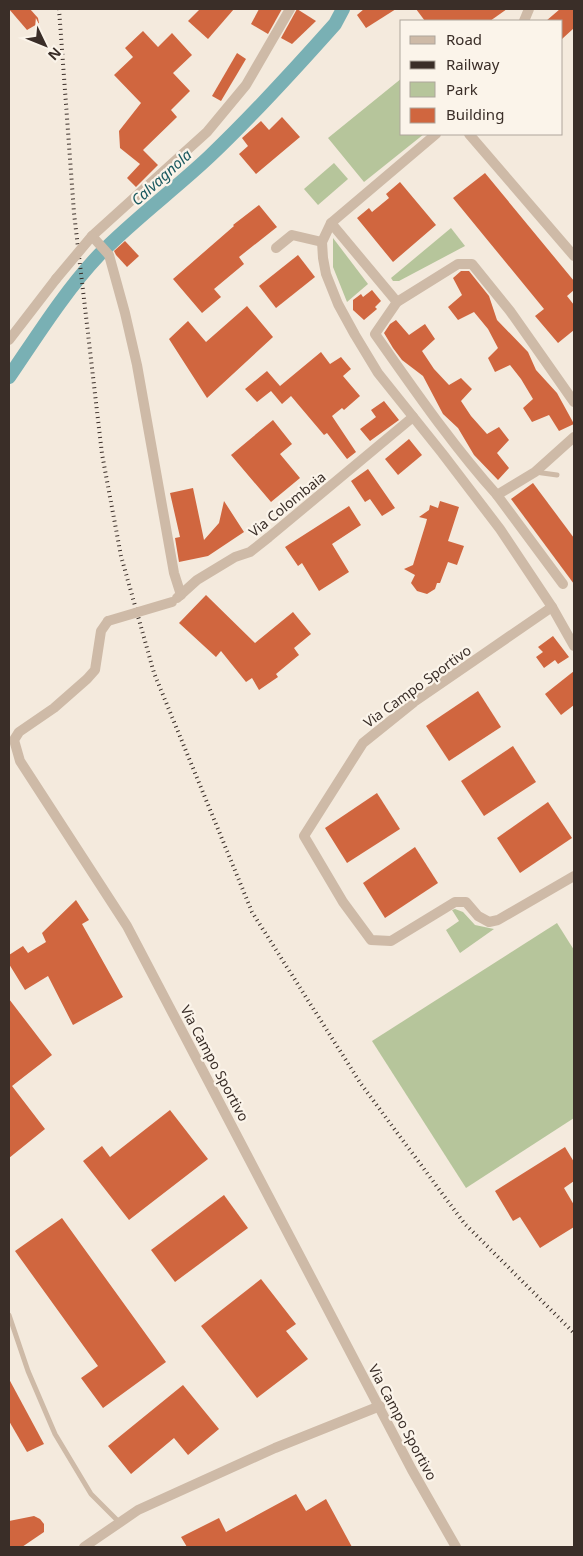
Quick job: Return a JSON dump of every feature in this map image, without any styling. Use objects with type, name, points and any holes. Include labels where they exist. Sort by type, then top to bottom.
[{"type":"street","points":[[9,340],[92,236],[207,132],[246,85],[290,9]]},
{"type":"street","points":[[435,135],[331,223],[322,242],[326,274],[338,304],[378,373],[500,529],[552,607],[574,646]]},
{"type":"street","points":[[470,135],[574,256]]},
{"type":"street","points":[[331,223],[397,302]]},
{"type":"street","points":[[276,248],[292,235],[322,242]]},
{"type":"street","points":[[92,236],[109,255],[125,313],[137,365],[174,573],[181,595]]},
{"type":"street","points":[[564,584],[422,400],[375,334],[397,302],[458,264],[472,264],[510,311],[574,402]]},
{"type":"street","name":"Via Colombaia","points":[[108,621],[172,602],[197,580],[235,558],[250,552],[413,417]]},
{"type":"street","points":[[496,495],[535,472],[574,436]]},
{"type":"street","name":"Via Campo Sportivo","points":[[552,607],[414,702],[363,743],[304,836],[343,902],[371,940],[391,942],[455,902],[466,902],[478,916],[489,922],[498,920],[574,876]]},
{"type":"street","name":"Via Campo Sportivo","points":[[108,621],[101,631],[95,670],[54,708],[19,732],[14,740],[20,761],[126,926],[412,1470],[456,1547]]},
{"type":"street","points":[[84,1547],[138,1510],[275,1448],[380,1406]]},
{"type":"lane","points":[[535,472],[557,475]]},
{"type":"lane","points":[[9,1315],[28,1371],[55,1434],[91,1494],[120,1523]]},
{"type":"green space","points":[[400,80],[400,135],[423,135],[364,182],[328,138]]},
{"type":"green space","points":[[334,163],[348,179],[318,205],[304,189]]},
{"type":"green space","points":[[451,228],[465,246],[399,281],[393,281],[391,278]]},
{"type":"green space","points":[[333,238],[368,284],[347,302],[333,267]]},
{"type":"green space","points":[[455,909],[463,912],[475,925],[494,929],[460,953],[446,930],[459,921],[452,910]]},
{"type":"green space","points":[[557,923],[574,950],[574,1118],[466,1188],[372,1041]]},
{"type":"building","points":[[9,9],[30,9],[38,18],[39,23],[27,30]]},
{"type":"building","points":[[200,9],[234,9],[208,39],[188,21]]},
{"type":"building","points":[[259,9],[282,9],[268,34],[251,24]]},
{"type":"building","points":[[297,9],[316,21],[292,44],[281,38]]},
{"type":"building","points":[[364,9],[396,9],[366,28],[357,15]]},
{"type":"building","points":[[416,9],[507,9],[491,20],[424,20]]},
{"type":"building","points":[[560,9],[574,9],[574,28],[563,38],[563,20],[547,20]]},
{"type":"building","points":[[143,31],[158,47],[172,33],[192,55],[173,73],[190,91],[171,110],[177,117],[143,150],[158,165],[136,187],[127,178],[140,164],[120,148],[119,131],[141,103],[114,75],[133,57],[125,48]]},
{"type":"building","points":[[237,53],[246,59],[221,101],[212,96]]},
{"type":"building","points":[[282,117],[300,137],[256,174],[239,154],[248,146],[242,138],[261,121],[269,130]]},
{"type":"building","points":[[485,173],[574,281],[574,290],[567,296],[574,305],[574,330],[558,343],[535,316],[544,309],[453,198]]},
{"type":"building","points":[[400,182],[436,225],[393,262],[357,218],[369,208],[372,212],[389,198],[386,194]]},
{"type":"building","points":[[259,205],[277,227],[239,257],[244,264],[214,289],[221,297],[202,313],[173,279],[233,225]]},
{"type":"building","points":[[125,241],[139,256],[127,267],[114,251]]},
{"type":"building","points":[[298,255],[315,277],[276,308],[259,286]]},
{"type":"building","points":[[461,271],[469,271],[489,296],[497,320],[528,352],[536,370],[557,393],[574,424],[559,431],[549,415],[532,422],[523,408],[533,399],[521,379],[510,365],[495,372],[488,358],[498,348],[488,329],[474,312],[458,320],[448,307],[462,295],[453,278]]},
{"type":"building","points":[[372,290],[381,301],[375,307],[377,309],[364,320],[353,310],[353,300],[361,294],[363,297]]},
{"type":"building","points":[[247,306],[273,337],[207,398],[169,339],[188,321],[206,342]]},
{"type":"building","points":[[396,320],[409,335],[425,324],[435,339],[422,351],[434,369],[449,385],[461,378],[472,389],[461,401],[471,416],[487,434],[499,427],[509,440],[497,453],[509,468],[498,480],[474,455],[458,428],[443,414],[423,376],[402,360],[393,348],[384,333],[390,324]]},
{"type":"building","points":[[321,352],[330,364],[341,357],[351,369],[343,376],[360,396],[344,410],[342,408],[332,416],[356,452],[347,459],[327,433],[324,435],[291,396],[282,404],[271,391],[257,402],[245,389],[267,371],[280,386]]},
{"type":"building","points":[[384,401],[399,420],[370,441],[360,429],[376,417],[371,410]]},
{"type":"building","points":[[273,420],[292,444],[280,454],[300,478],[271,502],[231,455]]},
{"type":"building","points":[[409,439],[422,455],[398,475],[385,459]]},
{"type":"building","points":[[368,469],[395,508],[382,516],[370,499],[365,502],[351,481]]},
{"type":"building","points":[[533,483],[574,538],[574,584],[511,499]]},
{"type":"building","points":[[193,488],[204,540],[219,523],[224,501],[244,532],[208,556],[179,562],[175,538],[180,537],[170,493]]},
{"type":"building","points":[[440,501],[459,507],[448,541],[464,546],[457,565],[448,562],[440,583],[437,583],[435,589],[427,594],[417,591],[411,583],[415,575],[404,569],[413,565],[426,523],[427,519],[419,517],[429,510],[430,505],[438,508]]},
{"type":"building","points":[[349,506],[361,525],[332,544],[349,572],[319,591],[302,563],[298,566],[285,547]]},
{"type":"building","points":[[206,595],[255,643],[293,612],[311,634],[294,648],[299,655],[276,674],[278,677],[259,690],[252,678],[246,682],[221,651],[216,657],[179,623]]},
{"type":"building","points":[[553,636],[569,657],[558,664],[555,660],[544,668],[536,657],[543,652],[538,647]]},
{"type":"building","points":[[574,671],[574,705],[561,715],[545,694]]},
{"type":"building","points":[[478,691],[501,727],[449,761],[426,726]]},
{"type":"building","points":[[513,746],[536,782],[484,816],[461,781]]},
{"type":"building","points":[[377,793],[400,829],[347,863],[325,828]]},
{"type":"building","points":[[548,802],[572,838],[520,873],[497,838]]},
{"type":"building","points":[[415,847],[438,883],[385,918],[363,883]]},
{"type":"building","points":[[76,900],[89,920],[82,924],[123,997],[73,1025],[48,976],[25,990],[9,964],[9,955],[23,946],[28,953],[46,942],[42,933]]},
{"type":"building","points":[[9,999],[52,1055],[12,1086],[45,1129],[9,1158]]},
{"type":"building","points":[[170,1110],[208,1159],[129,1220],[83,1161],[102,1146],[110,1157]]},
{"type":"building","points":[[565,1147],[574,1162],[574,1181],[564,1188],[574,1205],[574,1227],[540,1248],[520,1217],[513,1221],[495,1191]]},
{"type":"building","points":[[224,1195],[248,1228],[175,1282],[151,1250]]},
{"type":"building","points":[[62,1218],[166,1362],[103,1408],[81,1378],[98,1366],[15,1251]]},
{"type":"building","points":[[261,1279],[296,1324],[286,1331],[308,1359],[257,1398],[201,1326]]},
{"type":"building","points":[[9,1379],[44,1444],[27,1452],[9,1421]]},
{"type":"building","points":[[183,1385],[219,1429],[188,1455],[174,1438],[131,1474],[108,1446]]},
{"type":"building","points":[[296,1494],[306,1511],[326,1499],[352,1547],[187,1547],[181,1537],[219,1518],[226,1532]]},
{"type":"building","points":[[34,1516],[44,1524],[44,1532],[22,1547],[9,1547],[9,1521]]},
{"type":"waterway","name":"Calvagnola","points":[[9,377],[63,299],[99,255],[126,229],[196,169],[242,124],[335,24],[343,9]]},
{"type":"railway","points":[[59,9],[74,213],[102,454],[121,556],[154,673],[252,912],[361,1084],[464,1223],[574,1333]]}]
